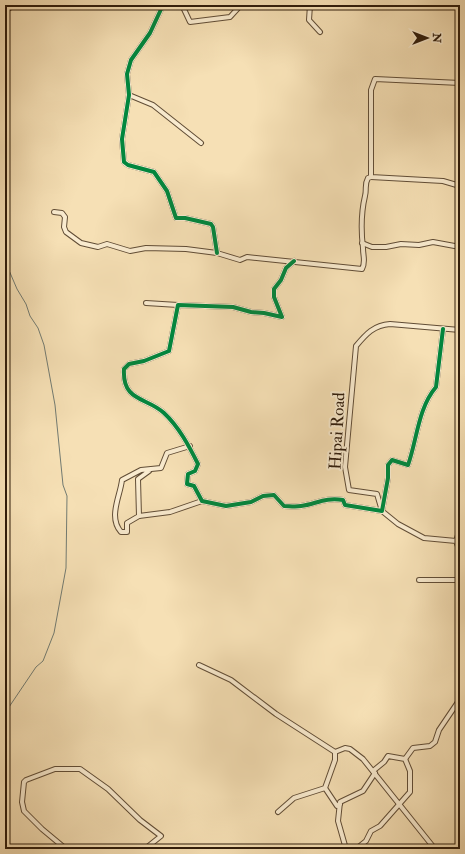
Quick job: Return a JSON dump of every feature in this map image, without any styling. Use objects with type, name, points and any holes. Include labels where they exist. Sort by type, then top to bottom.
[{"type":"street","points":[[5,11],[14,5]]},
{"type":"street","points":[[158,5],[160,10]]},
{"type":"street","points":[[163,5],[150,33],[132,60],[127,74],[129,94],[122,139],[124,162],[128,165],[154,172],[167,191],[176,218],[185,218],[211,224],[213,227],[217,253]]},
{"type":"street","points":[[182,5],[190,22],[230,17],[241,5]]},
{"type":"street","points":[[310,5],[309,20],[320,32]]},
{"type":"street","points":[[371,177],[371,90],[375,79],[460,83]]},
{"type":"street","points":[[129,94],[153,105],[201,143]]},
{"type":"street","points":[[54,212],[62,213],[66,217],[64,227],[66,232],[81,243],[98,247],[107,244],[130,251],[146,248],[186,249],[217,253],[240,260],[247,257],[362,269],[365,261],[362,243],[362,207],[368,178],[443,181],[460,186]]},
{"type":"street","points":[[362,243],[372,246],[386,247],[401,244],[419,245],[433,242],[460,247]]},
{"type":"street","points":[[146,303],[233,307],[251,312],[270,313],[282,317],[274,297],[274,289],[281,280],[286,268],[294,261]]},
{"type":"street","points":[[460,269],[460,281]]},
{"type":"street","points":[[178,304],[169,350],[144,361],[129,364],[124,369],[123,376],[129,393],[164,412],[190,446],[198,464],[195,471],[188,474],[188,484],[194,486],[202,501]]},
{"type":"street","name":"Hipai Road","points":[[456,541],[424,538],[398,524],[382,511],[377,494],[348,490],[345,467],[356,346],[368,332],[380,324],[460,330]]},
{"type":"street","points":[[190,446],[167,453],[161,468],[149,471],[141,470],[122,480],[121,494],[115,510],[116,526],[121,532],[126,532],[127,523],[139,516],[170,512],[202,501],[226,506],[251,502],[263,496],[274,495],[284,506],[301,506],[320,500],[334,499],[342,500],[345,505],[350,507],[382,511],[388,478],[388,465],[392,460],[408,465],[424,406],[430,393],[436,387],[443,329]]},
{"type":"street","points":[[139,516],[138,479],[149,471]]},
{"type":"street","points":[[460,529],[456,541],[460,552]]},
{"type":"street","points":[[420,580],[460,580]]},
{"type":"street","points":[[199,665],[231,680],[276,714],[335,752]]},
{"type":"street","points":[[405,759],[413,748],[430,746],[435,742],[439,730],[460,699]]},
{"type":"street","points":[[335,752],[345,748],[350,749],[363,759],[435,849]]},
{"type":"street","points":[[325,788],[335,760],[335,752]]},
{"type":"street","points":[[346,849],[338,821],[340,802],[363,791],[374,772],[388,756],[405,759]]},
{"type":"street","points":[[356,849],[366,841],[371,831],[380,826],[396,809],[398,803],[410,792],[410,771],[405,759]]},
{"type":"street","points":[[66,849],[24,811],[22,802],[24,782],[26,780],[55,769],[80,769],[108,789],[140,820],[160,836],[146,848]]},
{"type":"street","points":[[325,788],[337,806],[340,804]]},
{"type":"street","points":[[278,812],[294,798],[325,788]]},
{"type":"waterway","points":[[5,261],[17,289],[26,304],[30,316],[38,328],[44,345],[55,405],[63,485],[67,496],[66,568],[54,633],[43,661],[36,667],[5,713]]},
{"type":"cycle path","points":[[163,5],[150,33],[131,60],[127,74],[129,95],[122,139],[124,162],[128,165],[154,172],[167,191],[176,218],[185,218],[211,224],[213,227],[217,253]]},
{"type":"cycle path","points":[[294,261],[286,268],[281,280],[274,289],[274,297],[282,317],[251,312],[233,307],[178,305],[169,351],[144,361],[129,364],[124,369],[124,380],[131,393],[164,413],[174,424],[187,444],[198,464],[195,471],[188,474],[187,484],[194,486],[202,501],[226,506],[251,502],[263,496],[274,495],[284,506],[299,506],[337,499],[343,500],[345,505],[382,511],[388,478],[388,465],[392,460],[408,465],[425,405],[436,387],[443,329]]}]
